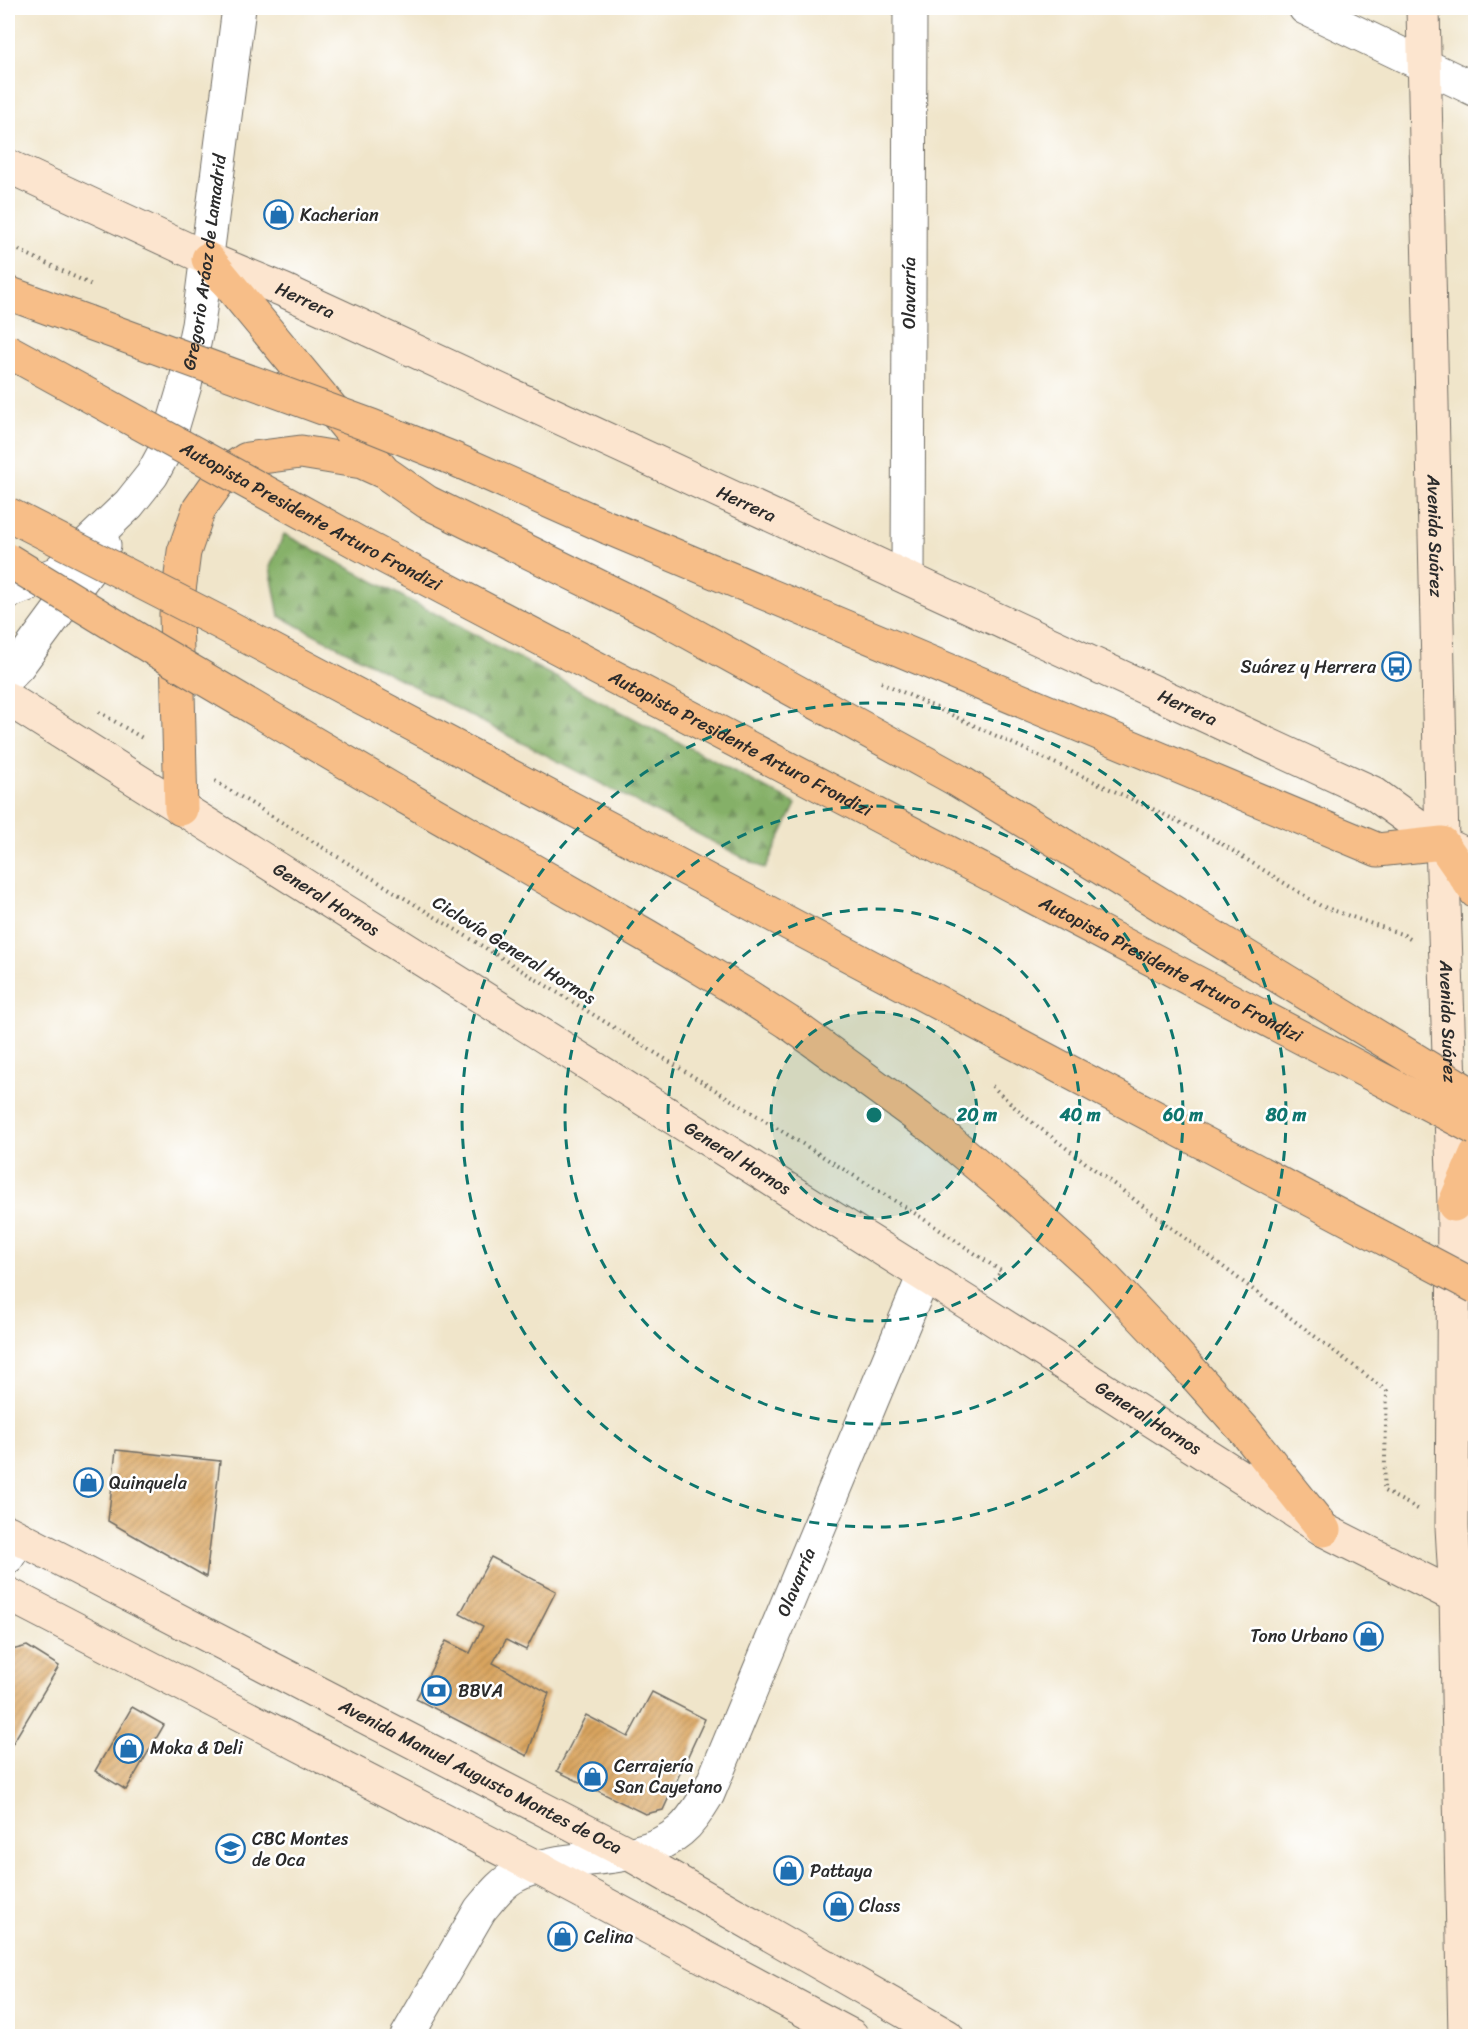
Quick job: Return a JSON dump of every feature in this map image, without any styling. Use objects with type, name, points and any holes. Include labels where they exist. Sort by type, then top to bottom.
[{"type":"highway","points":[[208,259],[384,472]]},
{"type":"highway","points":[[8,293],[372,426],[454,459],[609,528],[1378,850],[1442,843],[1476,892]]},
{"type":"highway","name":"Autopista Presidente Arturo Frondizi","points":[[8,351],[362,545],[1476,1130]]},
{"type":"highway","points":[[180,808],[176,614],[184,552],[199,509],[224,474],[247,459],[301,452],[362,462],[384,472],[427,502],[663,618],[957,780],[1476,1096]]},
{"type":"highway","points":[[8,514],[231,629],[1476,1287]]},
{"type":"highway","points":[[8,560],[405,797],[746,995],[788,1022],[936,1130],[1016,1197],[1074,1250],[1161,1336],[1245,1431],[1324,1530]]},
{"type":"highway","points":[[1454,1205],[1476,1154]]},
{"type":"main road","name":"Avenida Suárez","points":[[1422,8],[1442,843],[1454,1205],[1452,1527],[1466,1602],[1465,2037]]},
{"type":"main road","name":"Herrera","points":[[8,166],[208,259],[283,290],[1373,793],[1442,843],[1476,859]]},
{"type":"main road","name":"General Hornos","points":[[8,699],[924,1275],[1324,1530],[1466,1602]]},
{"type":"main road","name":"Avenida Manuel Augusto Montes de Oca","points":[[11,1542],[502,1786],[628,1853],[947,2037]]},
{"type":"main road","points":[[8,1594],[536,1867],[852,2037]]},
{"type":"street","name":"Gregorio Aráoz de Lamadrid","points":[[8,676],[18,666],[91,567],[129,504],[160,462],[171,435],[185,386],[198,325],[239,8]]},
{"type":"street","name":"Olavarría","points":[[908,578],[910,8]]},
{"type":"street","points":[[1305,8],[1476,90]]},
{"type":"street","name":"Gregorio Aráoz de Lamadrid","points":[[8,592],[57,573],[129,504]]},
{"type":"street","name":"Olavarría","points":[[407,2037],[480,1910],[496,1891],[515,1876],[536,1867],[628,1853],[657,1845],[679,1832],[695,1815],[708,1794],[924,1275]]},
{"type":"path","name":"Ciclovía General Hornos","points":[[89,706],[179,759],[916,1214],[1001,1271]]},
{"type":"path","points":[[992,1086],[1024,1116],[1387,1391],[1384,1491],[1452,1527]]},
{"type":"green space","points":[[284,534],[796,804],[765,869],[279,616],[270,567]]},
{"type":"building","points":[[116,1450],[220,1461],[206,1577],[108,1521]]},
{"type":"building","points":[[491,1557],[556,1591],[526,1650],[506,1640],[493,1663],[549,1693],[527,1756],[416,1699],[446,1641],[470,1653],[483,1626],[460,1614]]},
{"type":"building","points":[[27,1646],[59,1666],[8,1751],[8,1651]]},
{"type":"building","points":[[652,1692],[705,1719],[663,1810],[645,1814],[557,1771],[586,1715],[628,1737]]},
{"type":"building","name":"Moka & Deli","points":[[132,1707],[164,1725],[126,1790],[95,1771]]},
{"type":"place","name":"Kacherian","points":[[279,215]]},
{"type":"place","name":"Suárez y Herrera","points":[[1397,667]]},
{"type":"place","name":"Quinquela","points":[[88,1483]]},
{"type":"place","name":"Tono Urbano","points":[[1369,1636]]},
{"type":"place","name":"BBVA","points":[[437,1691]]},
{"type":"place","name":"Moka & Deli","points":[[129,1748]]},
{"type":"place","name":"Cerrajería San Cayetano","points":[[593,1776]]},
{"type":"place","name":"CBC Montes de Oca","points":[[231,1849]]},
{"type":"place","name":"Pattaya","points":[[789,1871]]},
{"type":"place","name":"Class","points":[[838,1906]]},
{"type":"place","name":"Celina","points":[[563,1937]]}]
